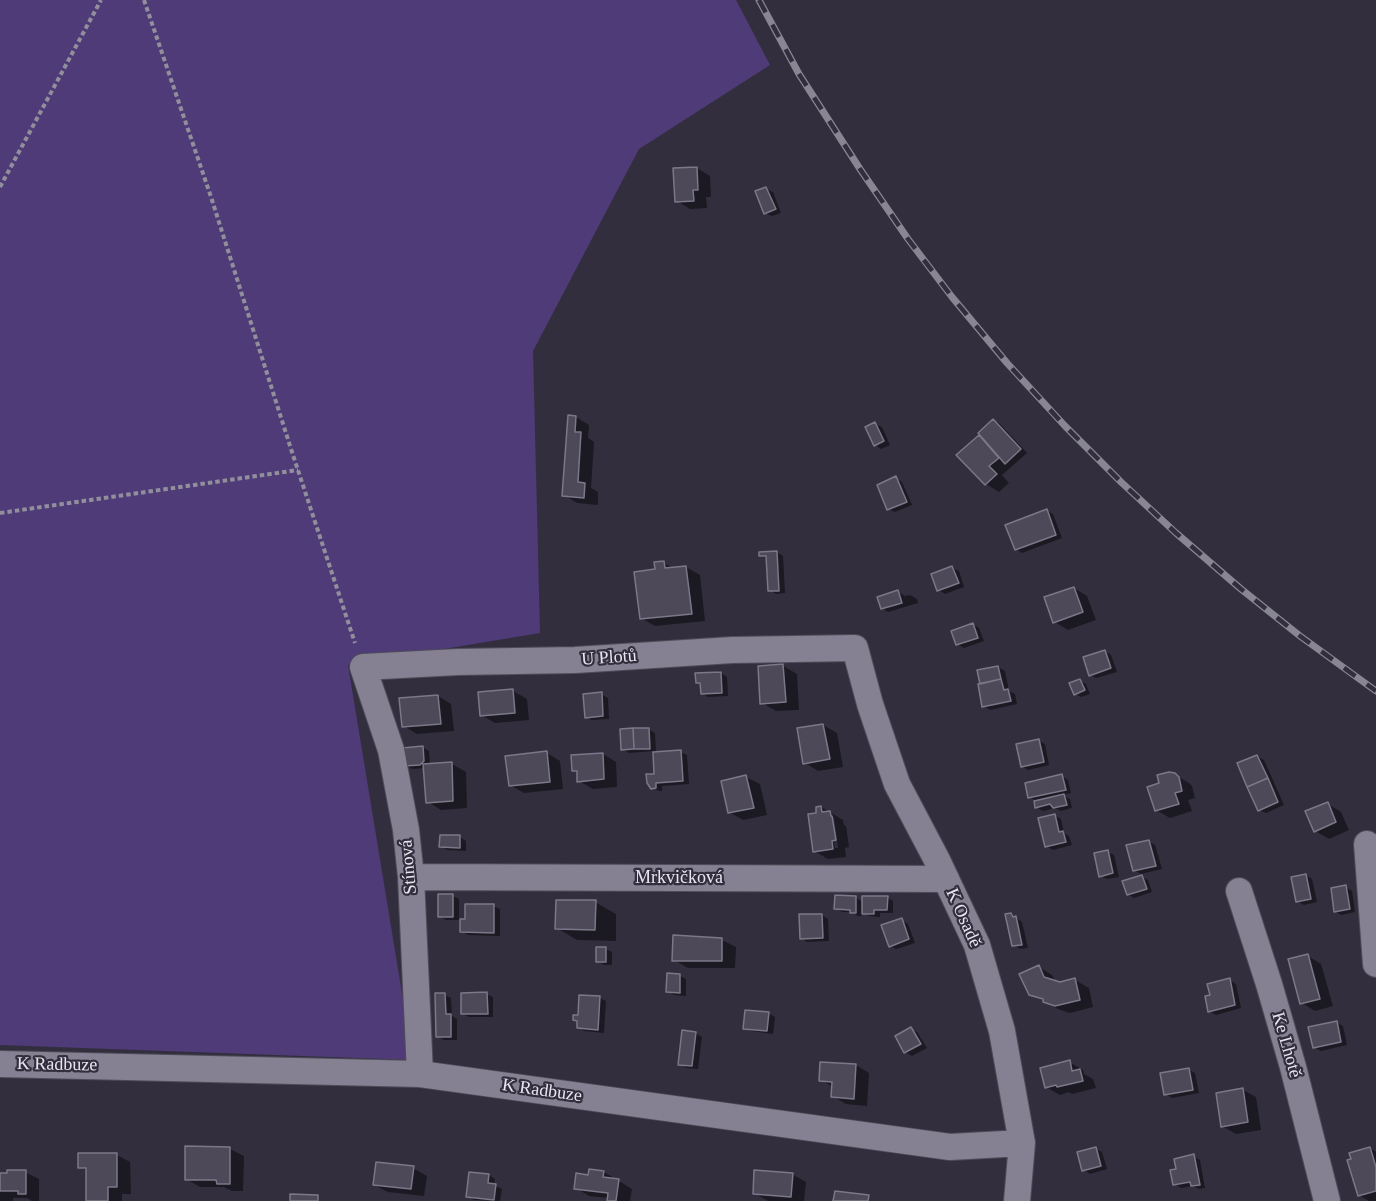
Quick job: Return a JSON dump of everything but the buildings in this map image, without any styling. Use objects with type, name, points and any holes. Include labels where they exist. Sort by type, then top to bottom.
[{"type":"street","name":"U Plotů","points":[[363,667],[458,662],[575,660],[732,650],[855,648]]},
{"type":"street","name":"K Osadě","points":[[855,648],[870,704],[897,784],[977,945],[1002,1031],[1022,1143],[1017,1201]]},
{"type":"street","name":"Stínová","points":[[363,667],[391,750],[406,830],[411,877],[420,1074]]},
{"type":"street","points":[[1366,844],[1376,964]]},
{"type":"street","name":"Mrkvičková","points":[[411,877],[946,879]]},
{"type":"street","name":"Ke Lhotě","points":[[1239,891],[1293,1067],[1327,1201]]},
{"type":"street","name":"K Radbuze","points":[[0,1064],[420,1074],[950,1147],[1022,1143]]},
{"type":"street","points":[[1022,1143],[1033,1201]]},
{"type":"path","points":[[0,187],[101,0]]},
{"type":"path","points":[[144,0],[207,186],[363,667]]},
{"type":"path","points":[[0,513],[298,470]]},
{"type":"shaded area","points":[[0,0],[736,0],[770,65],[639,149],[533,351],[540,633],[348,665],[413,1060],[0,1045]]},
{"type":"railway","points":[[759,0],[799,74],[860,169],[908,239],[952,297],[1007,363],[1065,426],[1176,533],[1300,636],[1376,691]]}]
